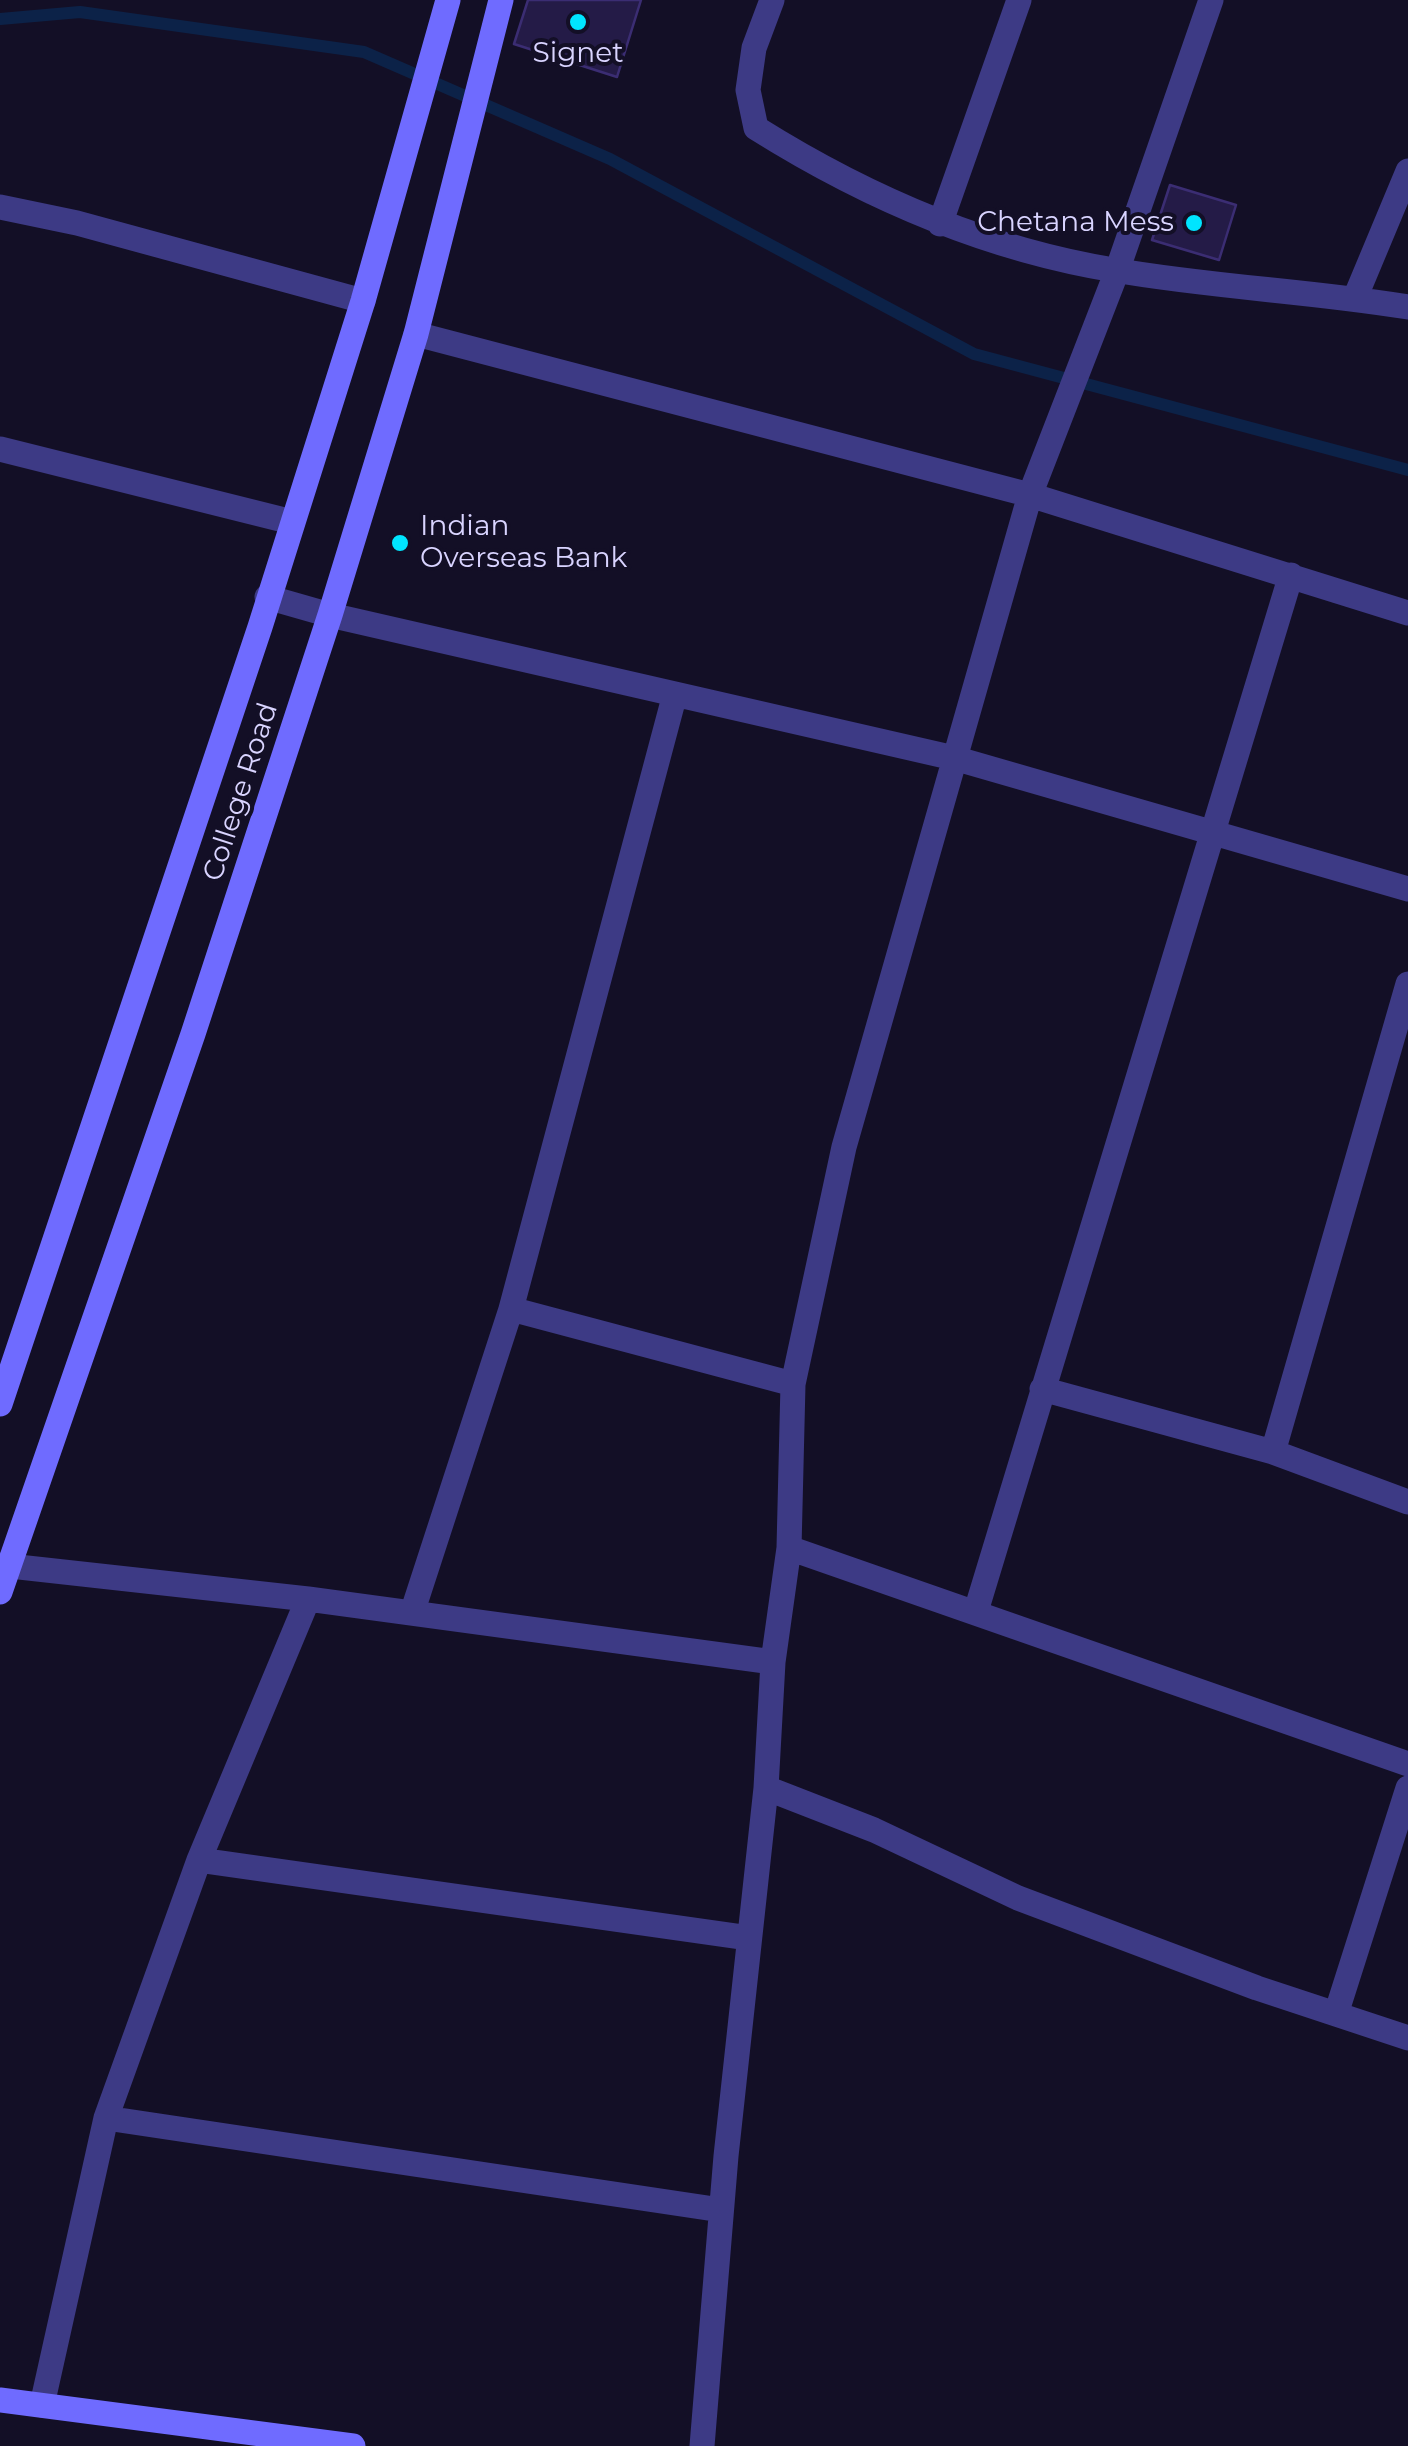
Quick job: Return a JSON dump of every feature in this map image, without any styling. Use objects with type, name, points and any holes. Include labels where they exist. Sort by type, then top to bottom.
[{"type":"main road","name":"College Road","points":[[0,1404],[363,301],[448,0]]},
{"type":"main road","name":"College Road","points":[[0,1592],[4,1566],[193,1034],[330,615],[416,334],[501,0]]},
{"type":"main road","points":[[0,2400],[353,2446]]},
{"type":"street","points":[[772,0],[754,48],[748,90],[756,128],[801,156],[940,224],[1063,260],[1117,271],[1408,307]]},
{"type":"street","points":[[940,224],[1019,0]]},
{"type":"street","points":[[702,2446],[721,2210],[766,1788],[773,1662],[789,1548],[793,1384],[844,1147],[1030,494],[1117,271],[1211,0]]},
{"type":"street","points":[[1355,298],[1408,171]]},
{"type":"street","points":[[0,207],[76,222],[363,301]]},
{"type":"street","points":[[416,334],[1030,494],[1408,612]]},
{"type":"street","points":[[0,448],[292,522]]},
{"type":"street","points":[[976,1611],[1291,574]]},
{"type":"street","points":[[268,597],[330,615],[954,758],[1408,889]]},
{"type":"street","points":[[412,1613],[511,1309],[676,694]]},
{"type":"street","points":[[1273,1452],[1408,984]]},
{"type":"street","points":[[511,1309],[793,1384]]},
{"type":"street","points":[[1042,1388],[1273,1452],[1408,1502]]},
{"type":"street","points":[[789,1548],[1408,1764]]},
{"type":"street","points":[[4,1566],[308,1600],[773,1662]]},
{"type":"street","points":[[42,2405],[106,2118],[200,1860],[308,1600]]},
{"type":"street","points":[[766,1788],[874,1830],[1018,1898],[1258,1988],[1408,2038]]},
{"type":"street","points":[[1336,2014],[1408,1788]]},
{"type":"street","points":[[200,1860],[749,1938]]},
{"type":"street","points":[[106,2118],[721,2210]]},
{"type":"building","name":"Signet","points":[[528,0],[641,0],[617,77],[514,44]]},
{"type":"building","name":"Chetana Mess","points":[[1170,185],[1236,205],[1219,260],[1152,240]]},
{"type":"waterway","points":[[0,19],[80,12],[364,52],[610,159],[974,354],[1408,470]]},
{"type":"place","name":"Signet","points":[[578,22]]},
{"type":"place","name":"Chetana Mess","points":[[1194,223]]},
{"type":"place","name":"Indian Overseas Bank","points":[[400,543]]}]
